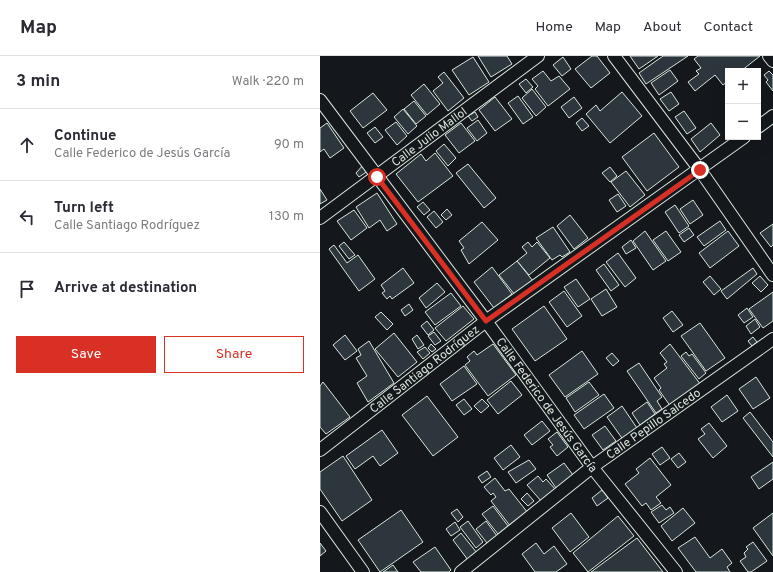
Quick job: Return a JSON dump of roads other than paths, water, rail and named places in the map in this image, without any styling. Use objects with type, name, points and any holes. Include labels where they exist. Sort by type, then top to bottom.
[{"type":"street","name":"Calle Julio Mallol","points":[[320,218],[538,56]]},
{"type":"street","points":[[614,56],[700,170],[773,275]]},
{"type":"street","points":[[769,56],[773,61]]},
{"type":"street","name":"Calle Federico de Jesús García","points":[[320,100],[486,321],[592,467],[676,572]]},
{"type":"street","points":[[761,125],[773,116]]},
{"type":"street","name":"Calle Santiago Rodríguez","points":[[320,450],[486,321],[700,170],[740,140]]},
{"type":"street","name":"Calle Pepillo Salcedo","points":[[461,572],[592,467],[773,339]]},
{"type":"street","points":[[320,512],[363,572]]}]
